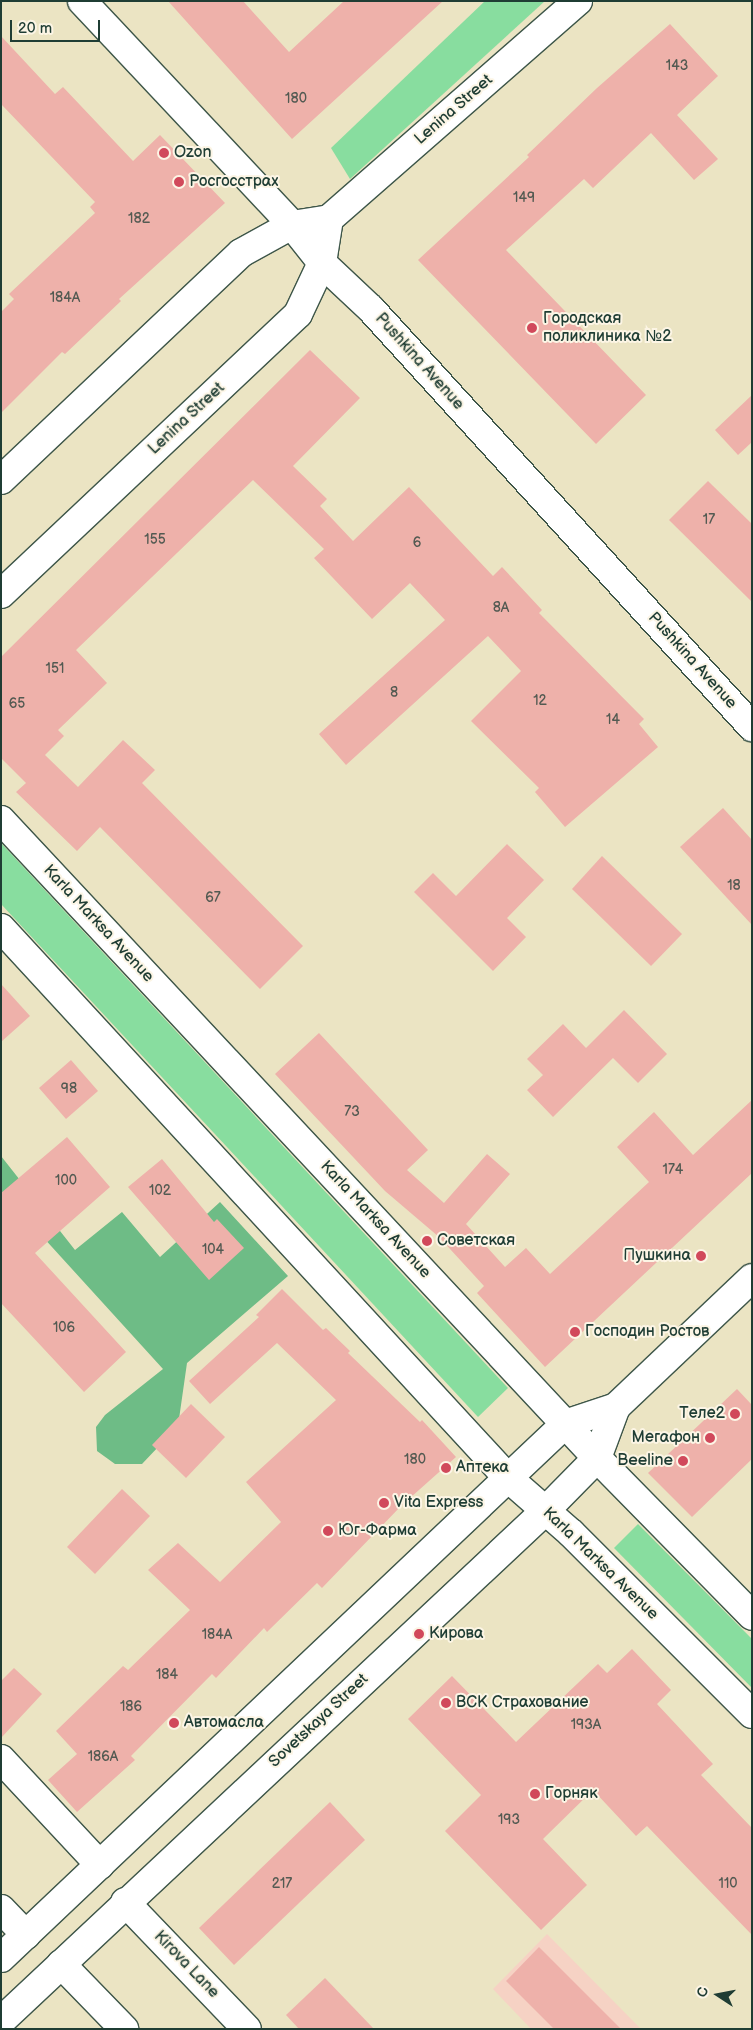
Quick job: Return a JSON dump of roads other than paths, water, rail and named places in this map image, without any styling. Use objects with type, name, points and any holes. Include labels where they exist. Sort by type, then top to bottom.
[{"type":"main road","name":"Pushkina Avenue","points":[[82,1],[292,225],[322,263],[371,309],[752,726]]},
{"type":"main road","name":"Lenina Street","points":[[1,594],[298,314],[322,263],[329,219],[578,1]]},
{"type":"main road","points":[[1,480],[241,253],[292,225],[329,219]]},
{"type":"main road","name":"Karla Marksa Avenue","points":[[1,820],[597,1458],[752,1616]]},
{"type":"main road","name":"Karla Marksa Avenue","points":[[1,928],[507,1477],[545,1511],[752,1714]]},
{"type":"main road","name":"Sovetskaya Street","points":[[1,1958],[565,1424],[616,1407],[752,1278]]},
{"type":"main road","name":"Sovetskaya Street","points":[[1,2021],[125,1902],[545,1511],[597,1458],[616,1407]]},
{"type":"main road","points":[[1,1759],[100,1865]]},
{"type":"main road","name":"Kirova Lane","points":[[125,1902],[247,2029]]},
{"type":"main road","points":[[1,1909],[26,1935]]},
{"type":"main road","points":[[61,1964],[124,2029]]},
{"type":"place","name":"Ozon","points":[[164,153]]},
{"type":"place","name":"Росгосстрах","points":[[179,182]]},
{"type":"place","name":"Городская поликлиника №2","points":[[532,328]]},
{"type":"place","name":"Советская","points":[[427,1241]]},
{"type":"place","name":"Пушкина","points":[[701,1256]]},
{"type":"place","name":"Господин Ростов","points":[[575,1332]]},
{"type":"place","name":"Теле2","points":[[735,1414]]},
{"type":"place","name":"Мегафон","points":[[710,1438]]},
{"type":"place","name":"Beeline","points":[[683,1461]]},
{"type":"place","name":"Аптека","points":[[446,1468]]},
{"type":"place","name":"Vita Express","points":[[384,1503]]},
{"type":"place","name":"Юг-Фарма","points":[[328,1531]]},
{"type":"place","name":"Кирова","points":[[419,1634]]},
{"type":"place","name":"ВСК Страхование","points":[[446,1703]]},
{"type":"place","name":"Автомасла","points":[[174,1723]]},
{"type":"place","name":"Горняк","points":[[535,1794]]}]
